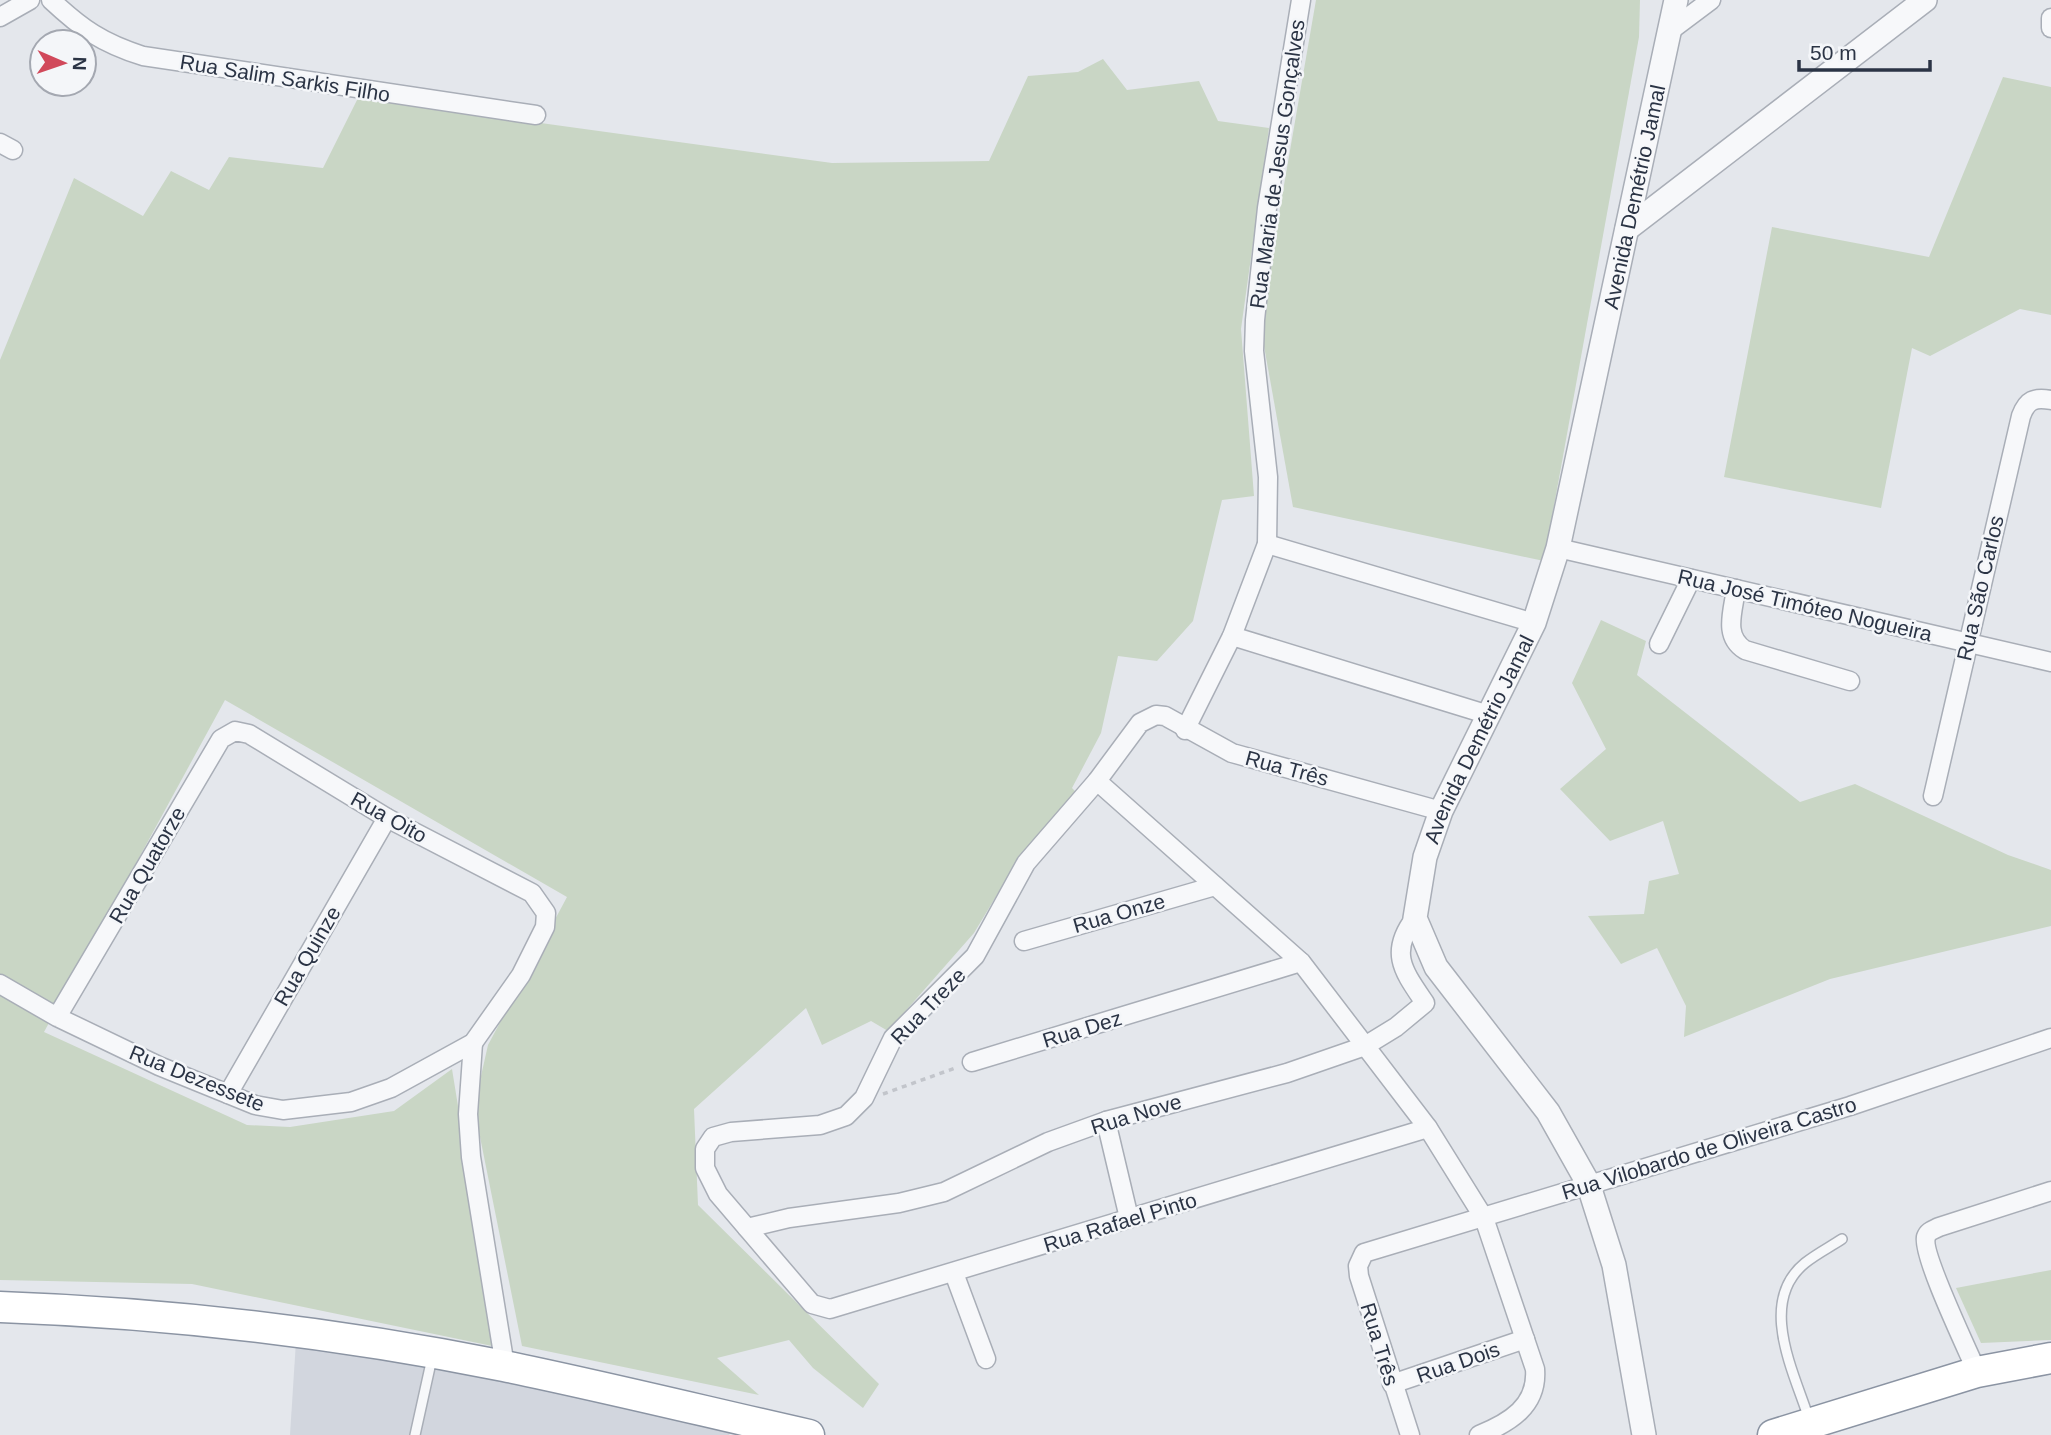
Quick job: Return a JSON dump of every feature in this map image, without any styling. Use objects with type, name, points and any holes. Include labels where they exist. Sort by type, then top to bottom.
[{"type":"highway","points":[[0,1307],[86,1310],[295,1331],[505,1366],[809,1435]]},
{"type":"highway","points":[[1773,1435],[1977,1372],[2051,1358]]},
{"type":"street","points":[[0,17],[30,0]]},
{"type":"street","name":"Rua Salim Sarkis Filho","points":[[51,0],[90,35],[113,47],[143,56],[536,116]]},
{"type":"street","name":"Rua Maria de Jesus Gonçalves","points":[[1185,730],[1232,636],[1267,544],[1268,477],[1254,351],[1255,320],[1267,208],[1301,0]]},
{"type":"street","name":"Avenida Demétrio Jamal","points":[[1415,918],[1425,857],[1441,811],[1534,623],[1559,548],[1676,0]]},
{"type":"street","points":[[1671,30],[1711,0]]},
{"type":"street","points":[[1627,229],[1925,0]]},
{"type":"street","points":[[2051,19],[2051,27]]},
{"type":"street","name":"Rua São Carlos","points":[[1933,796],[1966,642],[2021,416],[2025,404],[2034,399],[2049,399]]},
{"type":"street","points":[[1267,544],[1534,623]]},
{"type":"street","name":"Rua José Timóteo Nogueira","points":[[1559,548],[2051,662]]},
{"type":"street","points":[[1659,644],[1691,579]]},
{"type":"street","points":[[1736,589],[1731,628],[1736,645],[1850,681]]},
{"type":"street","points":[[1232,636],[1489,715]]},
{"type":"street","name":"Rua Três","points":[[1140,723],[1156,715],[1165,716],[1185,730],[1232,753],[1441,811]]},
{"type":"street","name":"Rua Treze","points":[[812,1304],[718,1195],[705,1168],[705,1149],[713,1137],[731,1132],[820,1125],[846,1116],[864,1098],[893,1038],[975,956],[1026,863],[1097,781],[1140,723]]},
{"type":"street","name":"Rua Quatorze","points":[[57,1017],[221,739],[235,731],[249,734]]},
{"type":"street","name":"Rua Oito","points":[[249,734],[387,818],[532,893]]},
{"type":"street","points":[[1097,781],[1301,962],[1428,1128],[1485,1218],[1536,1380],[1529,1400],[1506,1424],[1479,1435]]},
{"type":"street","name":"Rua Quinze","points":[[228,1094],[387,818]]},
{"type":"street","name":"Rua Onze","points":[[1024,941],[1215,886]]},
{"type":"street","name":"Rua Dezessete","points":[[0,984],[57,1017],[159,1066],[255,1105],[283,1110],[351,1102],[391,1088],[473,1043],[522,975],[545,927],[546,913],[532,893]]},
{"type":"street","points":[[1415,918],[1436,967],[1548,1112],[1588,1183],[1614,1265],[1644,1435]]},
{"type":"street","name":"Rua Nove","points":[[747,1228],[811,1213],[899,1203],[944,1192],[1048,1142],[1106,1121],[1287,1073],[1365,1046],[1396,1027],[1425,1003],[1403,971],[1399,949],[1405,930],[1415,918]]},
{"type":"street","name":"Rua Dez","points":[[972,1062],[1301,962]]},
{"type":"street","name":"Rua Vilobardo de Oliveira Castro","points":[[1364,1253],[1485,1218],[1588,1183],[1850,1106],[2051,1038]]},
{"type":"street","points":[[473,1043],[468,1114],[471,1157],[505,1366]]},
{"type":"street","points":[[1106,1121],[1129,1218]]},
{"type":"street","name":"Rua Rafael Pinto","points":[[812,1304],[821,1308],[841,1307],[1428,1128]]},
{"type":"street","points":[[1977,1372],[1930,1262],[1926,1237],[1929,1231],[1939,1227],[2051,1191]]},
{"type":"street","name":"Rua Três","points":[[1364,1253],[1358,1266],[1359,1276],[1410,1435]]},
{"type":"street","points":[[954,1273],[986,1359]]},
{"type":"street","name":"Rua Dois","points":[[1392,1384],[1525,1339]]},
{"type":"lane","points":[[1810,1424],[1781,1327],[1780,1305],[1791,1280],[1804,1263],[1842,1239]]},
{"type":"lane","points":[[415,1435],[433,1353]]},
{"type":"path","points":[[864,1098],[890,1093],[972,1062]]},
{"type":"shaded area","points":[[296,1341],[734,1426],[729,1435],[290,1435]]},
{"type":"green space","points":[[1316,0],[1640,0],[1639,37],[1544,561],[1293,507],[1260,324]]},
{"type":"green space","points":[[1103,59],[1127,90],[1199,81],[1218,121],[1269,128],[1241,329],[1254,496],[1222,500],[1193,621],[1157,661],[1118,656],[1101,733],[1072,788],[1081,797],[1019,858],[974,933],[888,1031],[871,1021],[822,1045],[806,1008],[694,1109],[698,1205],[879,1384],[863,1408],[813,1368],[789,1340],[717,1358],[759,1395],[522,1346],[474,1107],[488,1045],[567,897],[225,700],[44,1032],[247,1125],[290,1127],[394,1111],[452,1069],[497,1347],[192,1284],[0,1280],[0,360],[74,178],[143,216],[171,171],[209,190],[229,157],[323,168],[358,98],[832,163],[989,161],[1028,76],[1078,72]]},
{"type":"green space","points":[[2003,77],[2051,87],[2051,315],[2020,309],[1930,356],[1912,348],[1881,508],[1724,477],[1772,227],[1929,257]]},
{"type":"green space","points":[[1601,620],[1646,641],[1637,675],[1800,802],[1855,784],[2008,855],[2051,870],[2051,926],[1830,979],[1684,1037],[1686,1006],[1657,948],[1621,964],[1588,916],[1644,914],[1649,881],[1679,874],[1663,821],[1610,841],[1560,789],[1606,749],[1572,683]]},
{"type":"green space","points":[[2051,1270],[2051,1340],[1981,1343],[1956,1288]]}]
